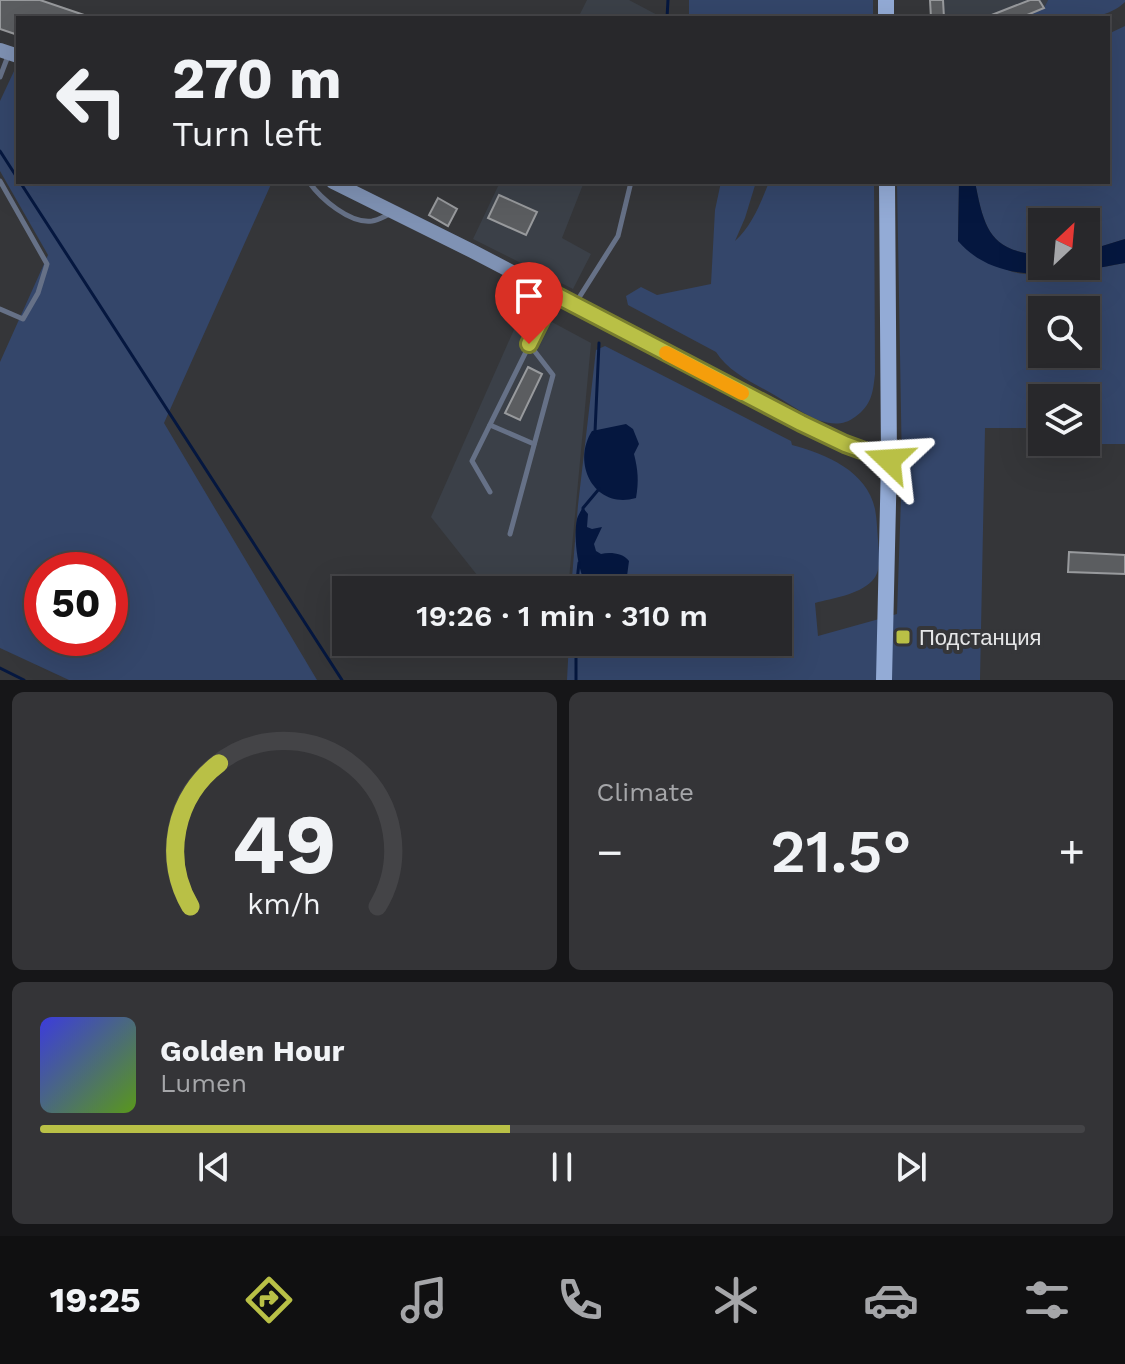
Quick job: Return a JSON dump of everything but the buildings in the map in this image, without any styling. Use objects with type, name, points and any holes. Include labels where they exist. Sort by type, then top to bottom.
[{"type":"main road","points":[[337,184],[801,423],[889,460]]},
{"type":"main road","points":[[884,680],[889,460],[887,184]]},
{"type":"lane","points":[[0,77],[9,53]]},
{"type":"lane","points":[[0,181],[47,264],[38,293],[23,319],[0,309]]},
{"type":"lane","points":[[311,184],[323,198],[349,217],[371,221],[395,212]]},
{"type":"lane","points":[[574,304],[618,236],[631,184]]},
{"type":"lane","points":[[490,492],[472,461],[554,294]]},
{"type":"lane","points":[[510,534],[553,375],[529,344]]},
{"type":"lane","points":[[490,425],[534,444]]},
{"type":"shaded area","points":[[587,0],[629,0],[659,16],[579,16]]},
{"type":"shaded area","points":[[689,0],[873,0],[873,16],[689,16]]},
{"type":"shaded area","points":[[930,0],[1048,0],[1044,8],[1025,16],[931,16]]},
{"type":"shaded area","points":[[1048,0],[1125,0],[1115,10],[1098,16],[1025,16],[1044,8]]},
{"type":"shaded area","points":[[1125,26],[1125,239],[1100,247],[1100,208],[1028,208],[1028,253],[1010,249],[992,234],[986,224],[975,184],[1110,184],[1110,33]]},
{"type":"shaded area","points":[[15,69],[16,184],[271,184],[164,423],[317,680],[69,680],[0,648],[0,362],[48,255],[0,171],[0,101]]},
{"type":"shaded area","points":[[499,184],[583,184],[562,238],[591,254],[573,289],[473,239]]},
{"type":"shaded area","points":[[721,184],[755,184],[735,241],[751,221],[768,184],[874,184],[875,374],[868,403],[855,417],[835,424],[815,418],[743,377],[716,352],[628,305],[626,296],[641,287],[657,295],[711,284],[715,210]]},
{"type":"shaded area","points":[[897,184],[959,184],[958,241],[1013,272],[1028,274],[1028,280],[1100,280],[1100,267],[1125,263],[1125,444],[1100,444],[1100,384],[1028,384],[1028,428],[985,428],[980,680],[567,680],[568,656],[792,656],[792,576],[572,576],[596,350],[605,346],[791,441],[792,445],[831,459],[863,484],[876,513],[879,567],[872,581],[860,590],[815,603],[818,636],[897,614],[902,469]]},
{"type":"shaded area","points":[[959,184],[975,184],[986,224],[1000,242],[1010,249],[1028,253],[1028,273],[994,266],[975,256],[958,241]]},
{"type":"shaded area","points":[[1125,239],[1125,263],[1100,268],[1100,247]]},
{"type":"shaded area","points":[[524,307],[591,343],[569,576],[478,576],[431,517]]},
{"type":"shaded area","points":[[626,424],[633,429],[639,444],[634,454],[638,486],[636,498],[621,500],[599,491],[586,470],[584,457],[592,431]]},
{"type":"shaded area","points":[[583,508],[588,514],[587,527],[602,527],[594,544],[596,551],[626,558],[629,561],[627,576],[582,576],[576,536],[577,519]]},
{"type":"waterway","points":[[667,16],[668,0]]},
{"type":"waterway","points":[[0,151],[16,176]]},
{"type":"waterway","points":[[21,184],[342,680]]},
{"type":"waterway","points":[[595,432],[599,343]]},
{"type":"waterway","points":[[583,511],[599,489]]},
{"type":"waterway","points":[[578,576],[579,563]]},
{"type":"waterway","points":[[576,656],[576,680]]},
{"type":"waterway","points":[[0,668],[24,680]]},
{"type":"slow traffic","points":[[666,353],[742,393]]},
{"type":"place","name":"Подстанция","points":[[903,637]]},
{"type":"route","points":[[529,344],[554,294],[801,423],[889,460]]}]
